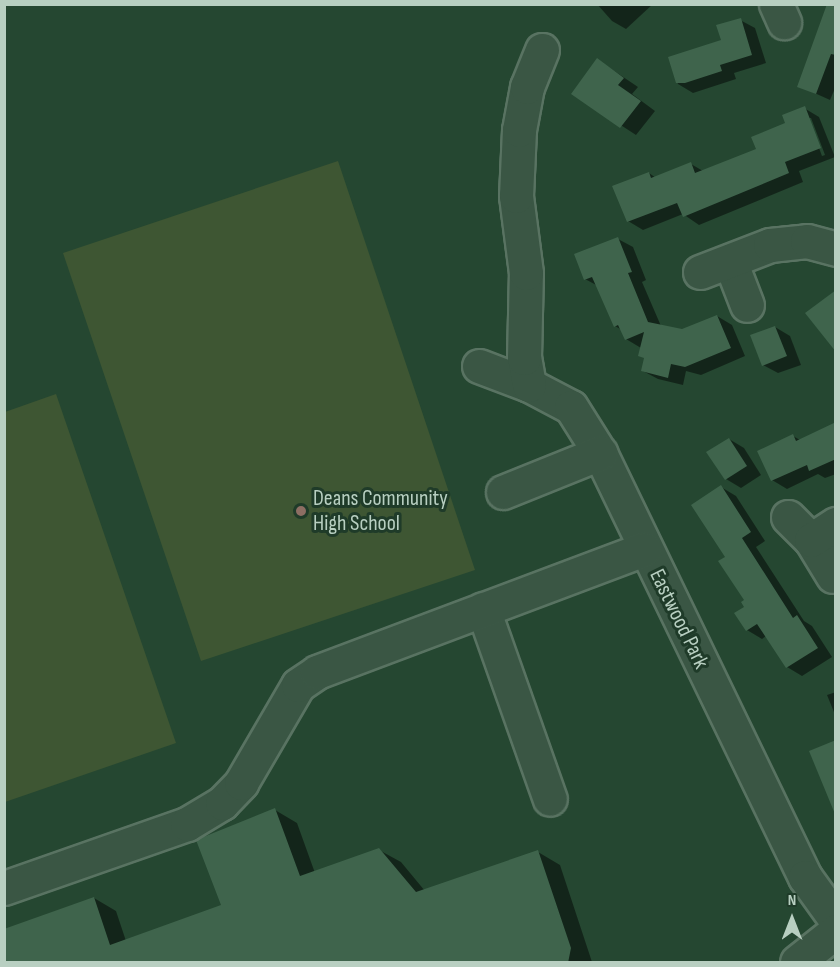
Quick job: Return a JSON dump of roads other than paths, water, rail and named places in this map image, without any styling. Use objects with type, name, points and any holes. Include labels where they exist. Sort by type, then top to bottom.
[{"type":"street","points":[[529,385],[524,358],[526,273],[516,196],[519,130],[526,87],[542,50]]},
{"type":"street","points":[[747,305],[715,267],[770,245],[807,242],[836,249]]},
{"type":"street","name":"Eastwood Park","points":[[479,366],[529,385],[571,407],[600,453],[804,877],[836,920]]},
{"type":"street","points":[[503,492],[600,453]]},
{"type":"street","points":[[788,517],[823,532],[833,576]]},
{"type":"street","points":[[4,888],[187,824],[222,803],[241,783],[298,685],[317,672],[645,549]]},
{"type":"street","points":[[483,609],[550,799]]},
{"type":"street","points":[[797,963],[836,931]]},
{"type":"place","name":"Deans Community High School","points":[[301,511]]}]
